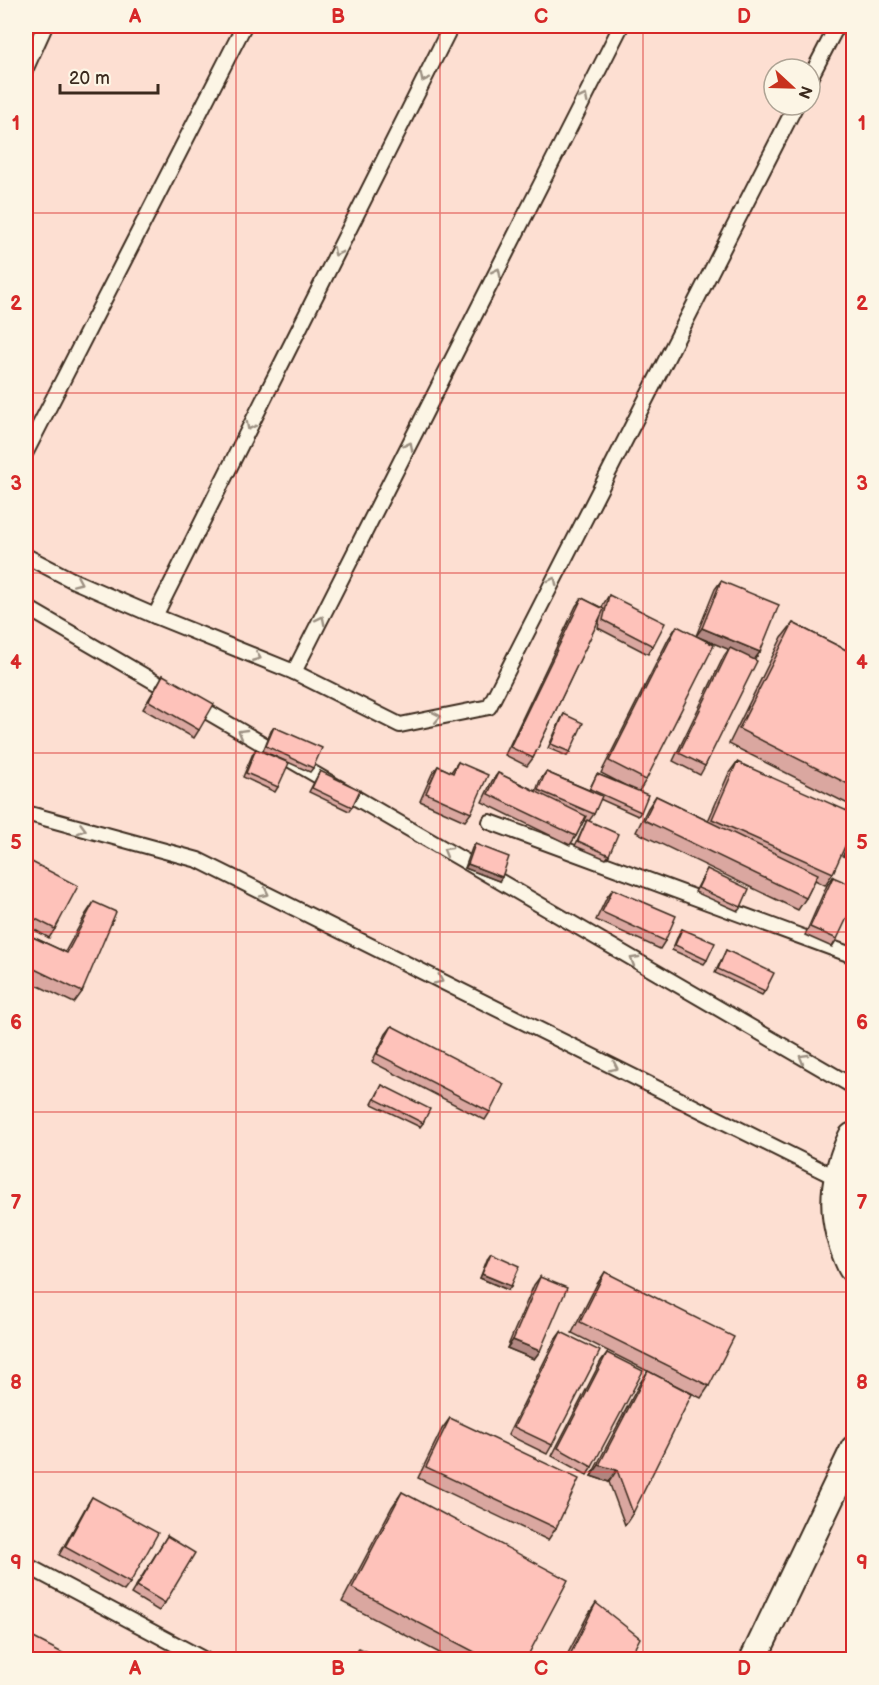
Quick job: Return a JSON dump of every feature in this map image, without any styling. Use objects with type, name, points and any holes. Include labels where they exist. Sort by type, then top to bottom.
[{"type":"street","points":[[854,1139],[839,1179],[837,1203],[839,1225],[845,1248],[854,1266]]},
{"type":"street","points":[[753,1659],[854,1449]]},
{"type":"lane","points":[[26,68],[45,26]]},
{"type":"lane","points":[[26,452],[244,26]]},
{"type":"lane","points":[[155,616],[451,26]]},
{"type":"lane","points":[[294,672],[621,26]]},
{"type":"lane","points":[[821,57],[837,26]]},
{"type":"lane","points":[[26,556],[72,580],[155,616],[294,672],[400,725],[489,707],[790,117]]},
{"type":"lane","points":[[26,607],[854,1087]]},
{"type":"lane","points":[[26,813],[198,860],[839,1179]]},
{"type":"lane","points":[[490,822],[854,957]]},
{"type":"lane","points":[[26,1565],[205,1659]]},
{"type":"shaded area","points":[[26,26],[853,26],[853,1659],[26,1660]]},
{"type":"building","points":[[721,581],[779,605],[760,652],[702,628]]},
{"type":"building","points":[[609,595],[665,623],[653,646],[603,620]]},
{"type":"building","points":[[582,598],[604,609],[533,758],[510,747]]},
{"type":"building","points":[[793,623],[854,654],[854,787],[739,729]]},
{"type":"building","points":[[677,626],[714,645],[646,780],[609,761]]},
{"type":"building","points":[[730,648],[757,661],[705,766],[679,753]]},
{"type":"building","points":[[163,675],[214,704],[199,730],[149,701]]},
{"type":"building","points":[[564,714],[583,723],[570,752],[551,744]]},
{"type":"building","points":[[274,727],[322,748],[313,768],[266,746]]},
{"type":"building","points":[[256,749],[289,763],[278,787],[246,773]]},
{"type":"building","points":[[458,762],[488,775],[471,813],[426,793],[438,766],[453,773]]},
{"type":"building","points":[[737,762],[854,814],[854,826],[833,873],[712,819]]},
{"type":"building","points":[[320,771],[360,790],[352,807],[312,788]]},
{"type":"building","points":[[546,772],[602,796],[594,814],[538,790]]},
{"type":"building","points":[[498,773],[586,816],[576,836],[488,794]]},
{"type":"building","points":[[597,774],[648,795],[641,812],[590,789]]},
{"type":"building","points":[[656,796],[818,874],[806,898],[644,820]]},
{"type":"building","points":[[587,820],[618,834],[609,855],[578,841]]},
{"type":"building","points":[[854,832],[854,855],[845,852]]},
{"type":"building","points":[[475,844],[509,857],[502,877],[468,864]]},
{"type":"building","points":[[26,859],[78,886],[55,929],[26,914]]},
{"type":"building","points":[[707,869],[749,889],[741,907],[698,888]]},
{"type":"building","points":[[833,877],[854,886],[854,903],[837,939],[810,927]]},
{"type":"building","points":[[613,889],[676,916],[665,941],[602,912]]},
{"type":"building","points":[[94,902],[116,912],[82,992],[26,965],[26,934],[67,953]]},
{"type":"building","points":[[682,929],[715,943],[707,960],[675,945]]},
{"type":"building","points":[[726,950],[774,973],[765,991],[718,969]]},
{"type":"building","points":[[392,1026],[504,1084],[490,1112],[377,1054]]},
{"type":"building","points":[[382,1085],[430,1109],[423,1123],[375,1099]]},
{"type":"building","points":[[491,1253],[520,1266],[511,1286],[482,1274]]},
{"type":"building","points":[[605,1272],[734,1337],[709,1386],[580,1322]]},
{"type":"building","points":[[540,1277],[567,1288],[540,1351],[513,1340]]},
{"type":"building","points":[[561,1332],[600,1351],[552,1445],[514,1427]]},
{"type":"building","points":[[607,1353],[643,1371],[592,1467],[558,1448]]},
{"type":"building","points":[[648,1371],[692,1394],[633,1513],[617,1470],[599,1465]]},
{"type":"building","points":[[450,1418],[579,1479],[556,1528],[426,1467]]},
{"type":"building","points":[[402,1492],[568,1580],[526,1659],[488,1659],[352,1588]]},
{"type":"building","points":[[92,1497],[158,1533],[130,1583],[65,1547]]},
{"type":"building","points":[[167,1536],[195,1553],[165,1603],[137,1586]]},
{"type":"building","points":[[596,1603],[640,1638],[629,1659],[568,1659]]},
{"type":"building","points":[[26,1634],[74,1659],[26,1659]]},
{"type":"building","points":[[359,1648],[384,1659],[354,1659]]}]
